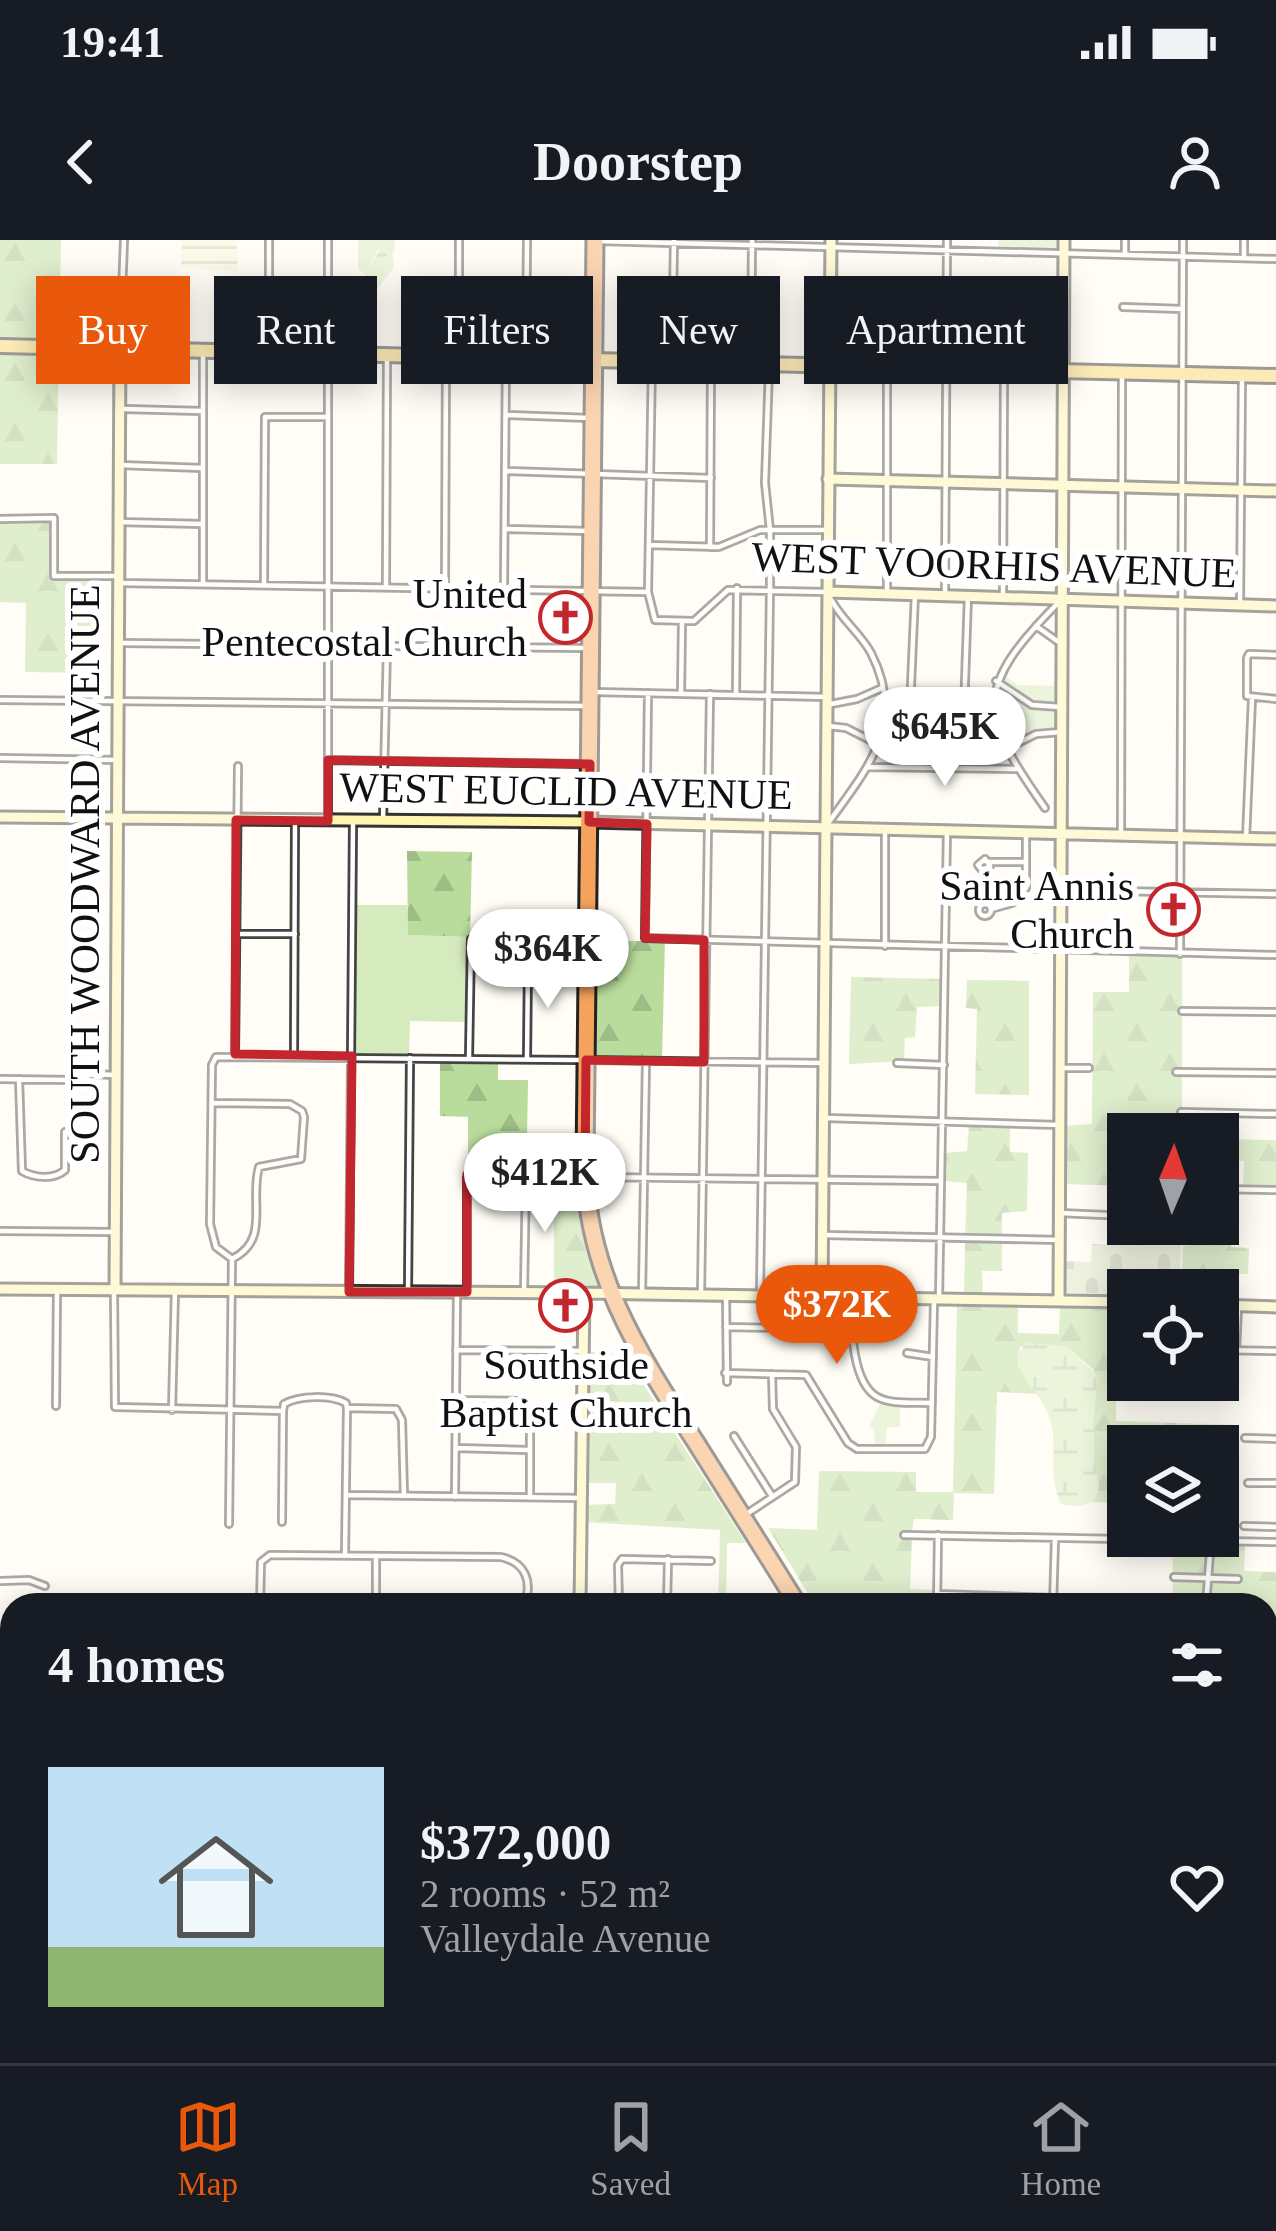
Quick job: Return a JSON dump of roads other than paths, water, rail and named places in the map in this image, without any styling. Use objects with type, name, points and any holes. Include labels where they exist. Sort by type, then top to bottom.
[{"type":"highway","points":[[593,358],[595,240]]},
{"type":"highway","points":[[593,384],[585,1177],[592,1236],[609,1294],[630,1337],[790,1593]]},
{"type":"main road","points":[[0,346],[36,346]]},
{"type":"main road","points":[[190,348],[214,348]]},
{"type":"main road","points":[[377,353],[401,353]]},
{"type":"main road","points":[[593,358],[617,359]]},
{"type":"main road","points":[[1068,370],[1276,376]]},
{"type":"street","points":[[123,276],[124,240]]},
{"type":"street","points":[[268,240],[268,276]]},
{"type":"street","points":[[328,240],[328,276]]},
{"type":"street","points":[[457,276],[459,240]]},
{"type":"street","points":[[527,240],[527,276]]},
{"type":"street","points":[[595,240],[1276,259]]},
{"type":"street","points":[[947,240],[947,276]]},
{"type":"street","points":[[1064,240],[1064,276]]},
{"type":"street","points":[[1124,254],[1125,240]]},
{"type":"street","points":[[1180,953],[1183,240]]},
{"type":"street","points":[[1244,240],[1244,258]]},
{"type":"street","points":[[673,276],[674,242]]},
{"type":"street","points":[[752,242],[752,276]]},
{"type":"street","points":[[831,243],[831,276]]},
{"type":"street","points":[[1124,307],[1182,309]]},
{"type":"street","points":[[203,584],[204,348]]},
{"type":"street","points":[[386,586],[387,353]]},
{"type":"street","points":[[1121,836],[1122,372]]},
{"type":"street","points":[[1240,605],[1242,375]]},
{"type":"street","name":"SOUTH WOODWARD AVENUE","points":[[120,384],[112,1401],[122,1409],[172,1410]]},
{"type":"street","points":[[328,384],[328,821]]},
{"type":"street","points":[[445,586],[451,384]]},
{"type":"street","points":[[504,587],[506,384]]},
{"type":"street","points":[[652,384],[648,592],[658,622],[682,622],[682,694]]},
{"type":"street","points":[[710,547],[711,384]]},
{"type":"street","points":[[760,1295],[768,384]]},
{"type":"street","points":[[822,1295],[830,384]]},
{"type":"street","points":[[886,593],[887,384]]},
{"type":"street","points":[[945,595],[946,384]]},
{"type":"street","points":[[1003,597],[1004,384]]},
{"type":"street","points":[[1059,1300],[1063,384]]},
{"type":"street","points":[[120,409],[202,411]]},
{"type":"street","points":[[506,415],[593,418]]},
{"type":"street","points":[[264,584],[265,417],[328,417]]},
{"type":"street","points":[[120,465],[202,468]]},
{"type":"street","points":[[505,471],[711,478]]},
{"type":"street","points":[[828,479],[1276,491]]},
{"type":"street","points":[[0,520],[54,518],[54,576],[203,584],[648,592]]},
{"type":"street","points":[[119,522],[202,524]]},
{"type":"street","points":[[505,529],[592,531]]},
{"type":"street","points":[[649,545],[725,546],[748,533],[828,530]]},
{"type":"street","points":[[736,695],[737,589]]},
{"type":"street","name":"WEST VOORHIS AVENUE","points":[[682,622],[700,617],[721,594],[737,589],[1276,606]]},
{"type":"street","points":[[826,827],[880,745],[886,708],[871,654],[829,592]]},
{"type":"street","points":[[910,708],[915,594]]},
{"type":"street","points":[[964,710],[968,596]]},
{"type":"street","points":[[1045,808],[1006,749],[993,710],[996,681],[1062,599]]},
{"type":"street","points":[[1036,626],[1062,645]]},
{"type":"street","points":[[118,643],[591,648]]},
{"type":"street","points":[[383,821],[387,644]]},
{"type":"street","points":[[1246,839],[1249,654],[1276,655]]},
{"type":"street","points":[[996,681],[1032,705],[1061,707]]},
{"type":"street","points":[[0,700],[386,704],[648,693],[828,701],[857,699],[882,688]]},
{"type":"street","points":[[648,693],[645,938],[1276,955]]},
{"type":"street","points":[[700,1294],[710,694]]},
{"type":"street","points":[[1250,697],[1276,699]]},
{"type":"street","points":[[886,708],[993,710]]},
{"type":"street","points":[[828,726],[846,728],[880,745]]},
{"type":"street","points":[[1006,749],[1036,734],[1061,732]]},
{"type":"street","points":[[0,758],[118,760]]},
{"type":"street","points":[[328,760],[590,764]]},
{"type":"street","points":[[235,1054],[238,766]]},
{"type":"street","points":[[868,767],[1017,769]]},
{"type":"street","name":"WEST EUCLID AVENUE","points":[[0,817],[589,822],[1276,839]]},
{"type":"street","points":[[294,1056],[296,821]]},
{"type":"street","points":[[349,1292],[353,821]]},
{"type":"street","points":[[885,830],[885,946]]},
{"type":"street","points":[[725,1372],[806,1375],[856,1449],[925,1449],[930,1444],[940,1240],[947,831]]},
{"type":"street","points":[[991,909],[1021,897],[1026,833]]},
{"type":"street","points":[[989,862],[1026,862]]},
{"type":"street","points":[[1060,890],[1276,894]]},
{"type":"street","points":[[236,934],[295,934]]},
{"type":"street","points":[[469,1058],[471,939]]},
{"type":"street","points":[[527,1059],[528,963]]},
{"type":"street","points":[[1182,1011],[1276,1012]]},
{"type":"street","points":[[229,1524],[232,1259],[213,1242],[210,1224],[212,1065],[216,1057],[824,1064]]},
{"type":"street","points":[[408,1292],[410,1058]]},
{"type":"street","points":[[642,1294],[646,1061]]},
{"type":"street","points":[[897,1063],[944,1065]]},
{"type":"street","points":[[1060,1068],[1089,1068]]},
{"type":"street","points":[[1176,1072],[1276,1073]]},
{"type":"street","points":[[0,1079],[117,1075]]},
{"type":"street","points":[[19,1079],[22,1171],[32,1176],[60,1175],[65,1170],[65,1132]]},
{"type":"street","points":[[211,1103],[290,1105],[304,1117],[301,1159],[259,1167],[255,1239],[247,1252],[232,1259]]},
{"type":"street","points":[[1181,1112],[1276,1114]]},
{"type":"street","points":[[824,1118],[1060,1125]]},
{"type":"street","points":[[524,1292],[526,1176]]},
{"type":"street","points":[[455,1497],[456,1350],[467,1178],[940,1181]]},
{"type":"street","points":[[1239,1189],[1276,1190]]},
{"type":"street","points":[[1060,1214],[1107,1215]]},
{"type":"street","points":[[0,1231],[116,1232]]},
{"type":"street","points":[[823,1235],[1059,1240]]},
{"type":"street","points":[[0,1289],[1107,1302]]},
{"type":"street","points":[[56,1406],[57,1290]]},
{"type":"street","points":[[175,1290],[172,1410],[283,1411]]},
{"type":"street","points":[[580,1593],[584,1293]]},
{"type":"street","points":[[726,1295],[727,1382]]},
{"type":"street","points":[[1239,1306],[1276,1307]]},
{"type":"street","points":[[726,1327],[846,1329],[852,1336],[860,1375],[875,1398],[932,1403]]},
{"type":"street","points":[[456,1350],[583,1351]]},
{"type":"street","points":[[1239,1350],[1276,1351]]},
{"type":"street","points":[[907,1353],[933,1357]]},
{"type":"street","points":[[742,1516],[794,1482],[796,1447],[773,1409],[772,1374]]},
{"type":"street","points":[[282,1522],[284,1404],[295,1398],[346,1403],[345,1556]]},
{"type":"street","points":[[456,1400],[526,1402],[531,1413],[530,1497]]},
{"type":"street","points":[[347,1408],[396,1409],[402,1420],[404,1496]]},
{"type":"street","points":[[734,1436],[772,1496]]},
{"type":"street","points":[[1244,1438],[1276,1439]]},
{"type":"street","points":[[455,1448],[530,1450]]},
{"type":"street","points":[[1248,1483],[1276,1483]]},
{"type":"street","points":[[346,1496],[581,1498]]},
{"type":"street","points":[[1244,1526],[1276,1527]]},
{"type":"street","points":[[904,1535],[1107,1539]]},
{"type":"street","points":[[937,1593],[938,1535]]},
{"type":"street","points":[[1054,1593],[1055,1538]]},
{"type":"street","points":[[1239,1541],[1276,1542]]},
{"type":"street","points":[[260,1593],[264,1557],[345,1556],[508,1558],[526,1575],[528,1593]]},
{"type":"street","points":[[376,1557],[376,1593]]},
{"type":"street","points":[[1207,1593],[1210,1557]]},
{"type":"street","points":[[667,1593],[668,1559]]},
{"type":"street","points":[[619,1593],[619,1561],[711,1561]]},
{"type":"street","points":[[1174,1577],[1238,1579]]},
{"type":"street","points":[[0,1582],[28,1580],[45,1586]]},
{"type":"place","name":"United Pentecostal Church","points":[[566,618]]},
{"type":"place","name":"Saint Annis Church","points":[[1173,910]]},
{"type":"place","name":"Southside Baptist Church","points":[[566,1306]]}]
